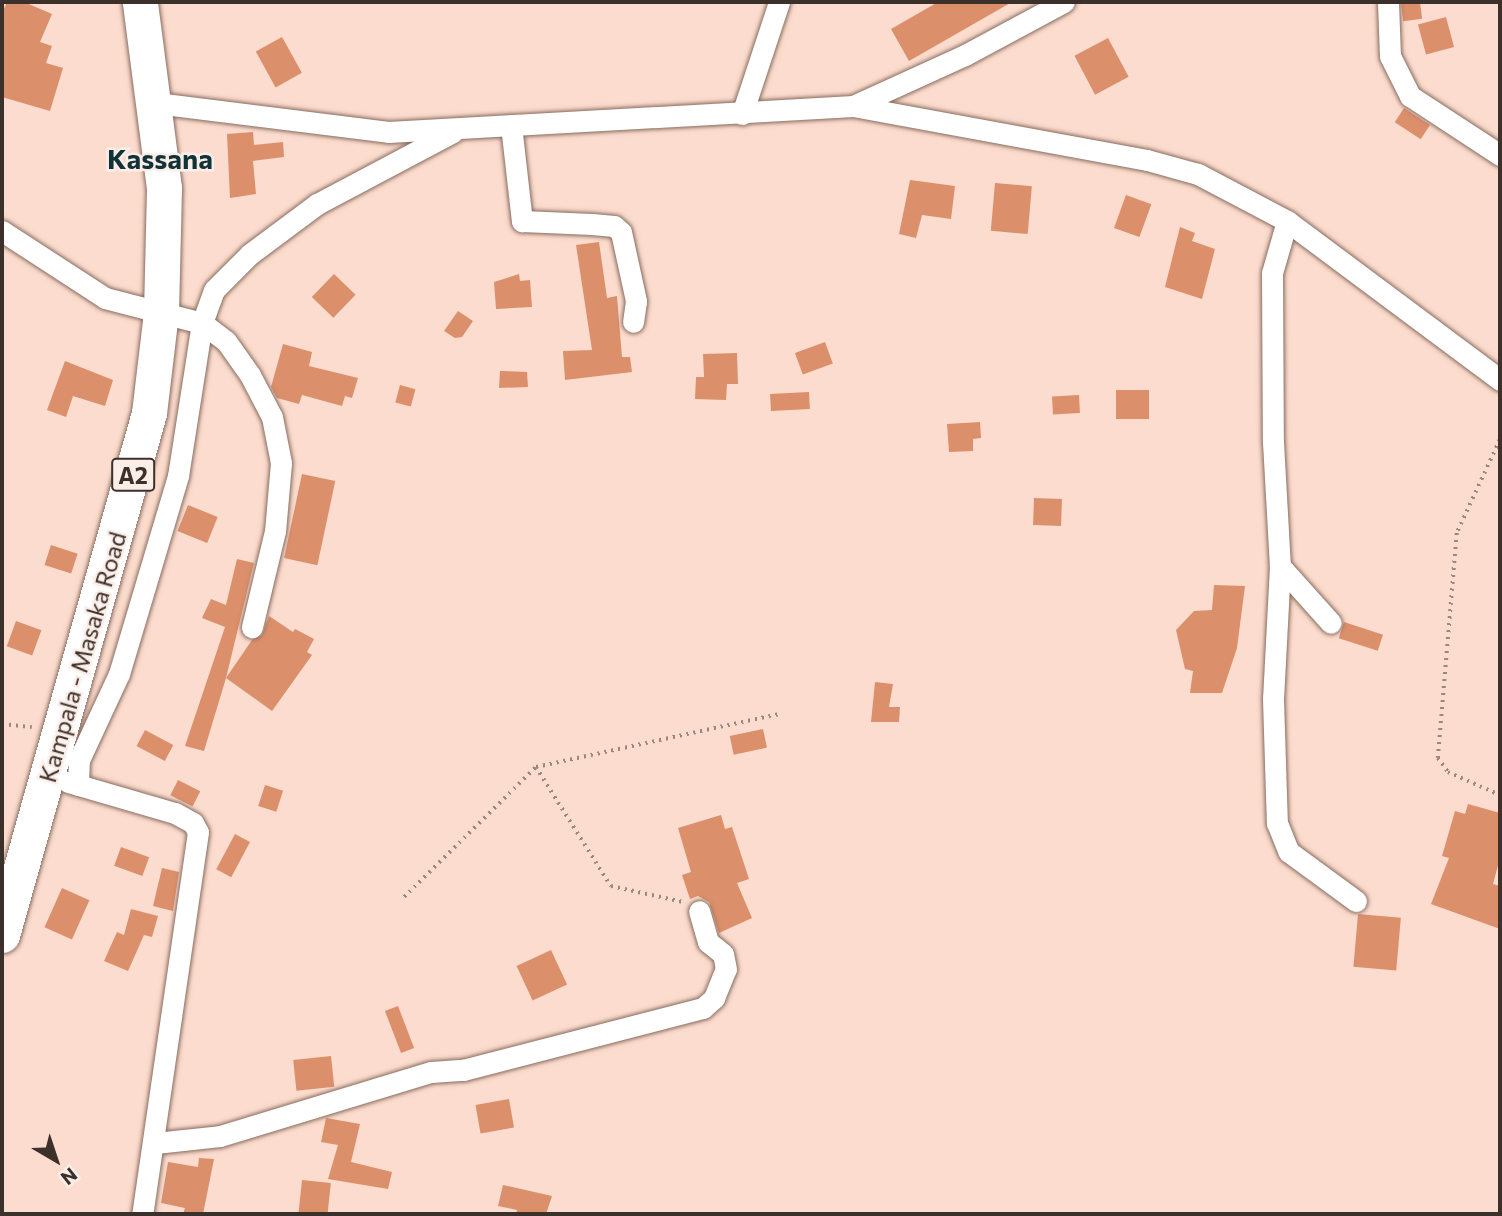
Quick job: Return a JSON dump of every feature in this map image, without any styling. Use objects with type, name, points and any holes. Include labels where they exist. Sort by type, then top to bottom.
[{"type":"main road","name":"Kampala - Masaka Road","points":[[2,935],[64,780],[149,413],[161,312],[164,188],[156,103],[140,2]]},
{"type":"street","points":[[742,114],[779,2]]},
{"type":"street","points":[[853,106],[965,55],[1064,2]]},
{"type":"street","points":[[1388,2],[1390,56],[1410,96],[1500,155]]},
{"type":"street","points":[[156,103],[388,132],[853,106],[1147,160],[1199,174],[1287,221],[1500,380]]},
{"type":"street","points":[[511,125],[522,221],[603,225],[621,232],[636,301],[633,322]]},
{"type":"street","points":[[142,1214],[155,1143],[198,832],[193,822],[175,814],[64,780],[79,760],[119,674],[178,476],[202,323],[214,290],[250,254],[317,204],[458,130]]},
{"type":"street","points":[[1287,221],[1272,280],[1273,442],[1280,566],[1273,699],[1277,823],[1289,852],[1356,901]]},
{"type":"street","points":[[2,231],[105,298],[202,323],[226,341],[250,376],[272,417],[281,463],[275,531],[251,627]]},
{"type":"street","points":[[1280,566],[1331,623]]},
{"type":"street","points":[[155,1143],[220,1136],[431,1072],[463,1070],[703,1008],[713,998],[726,970],[723,954],[708,942],[699,911]]},
{"type":"path","points":[[1500,440],[1457,533],[1438,758],[1448,772],[1500,795]]},
{"type":"path","points":[[404,897],[536,767],[780,713]]},
{"type":"path","points":[[536,767],[611,886],[683,902],[699,911]]},
{"type":"building","points":[[7,2],[24,2],[52,14],[40,42],[52,46],[46,63],[63,68],[50,111],[2,97],[2,13]]},
{"type":"building","points":[[938,2],[1012,2],[909,61],[891,29]]},
{"type":"building","points":[[1420,2],[1422,19],[1403,21],[1401,4]]},
{"type":"building","points":[[1446,17],[1454,47],[1426,54],[1418,25]]},
{"type":"building","points":[[282,37],[302,73],[276,87],[256,52]]},
{"type":"building","points":[[1108,38],[1129,77],[1095,95],[1074,56]]},
{"type":"building","points":[[1404,108],[1430,125],[1421,139],[1395,122]]},
{"type":"building","points":[[253,132],[254,145],[283,142],[284,157],[253,161],[256,194],[230,198],[227,134]]},
{"type":"building","points":[[910,180],[955,186],[951,219],[922,215],[916,238],[899,234]]},
{"type":"building","points":[[995,183],[1032,186],[1028,234],[991,231]]},
{"type":"building","points":[[1126,195],[1151,204],[1139,237],[1114,228]]},
{"type":"building","points":[[1180,227],[1195,233],[1192,241],[1215,249],[1202,299],[1165,287]]},
{"type":"building","points":[[599,242],[607,298],[617,296],[622,357],[630,357],[632,372],[565,380],[563,351],[592,350],[576,245]]},
{"type":"building","points":[[334,274],[356,295],[333,318],[312,297]]},
{"type":"building","points":[[519,274],[520,281],[530,280],[532,307],[496,309],[494,282]]},
{"type":"building","points":[[458,311],[473,321],[462,337],[455,338],[444,331]]},
{"type":"building","points":[[825,342],[833,364],[803,375],[795,353]]},
{"type":"building","points":[[283,344],[312,352],[309,366],[358,378],[352,398],[345,396],[342,406],[302,395],[299,404],[277,398],[271,387]]},
{"type":"building","points":[[737,353],[738,384],[727,384],[726,400],[695,399],[696,377],[704,377],[703,354]]},
{"type":"building","points":[[65,361],[113,380],[105,406],[73,396],[66,417],[47,410]]},
{"type":"building","points":[[500,371],[527,372],[528,387],[499,388]]},
{"type":"building","points":[[400,385],[415,389],[411,407],[395,402]]},
{"type":"building","points":[[1116,390],[1149,390],[1149,419],[1116,419]]},
{"type":"building","points":[[809,392],[810,409],[771,411],[770,394]]},
{"type":"building","points":[[1079,395],[1080,413],[1053,414],[1052,396]]},
{"type":"building","points":[[980,422],[981,438],[973,439],[973,451],[949,452],[947,424]]},
{"type":"building","points":[[302,474],[335,481],[317,565],[284,558]]},
{"type":"building","points":[[1034,498],[1062,499],[1061,526],[1033,525]]},
{"type":"building","points":[[188,505],[218,517],[207,543],[178,531]]},
{"type":"building","points":[[51,545],[78,554],[71,574],[45,565]]},
{"type":"building","points":[[237,559],[254,563],[226,678],[204,751],[185,746],[225,627],[202,618],[211,599],[226,605]]},
{"type":"building","points":[[1214,585],[1245,586],[1237,648],[1222,693],[1190,693],[1193,671],[1185,669],[1176,630],[1194,611],[1212,610]]},
{"type":"building","points":[[269,616],[293,632],[295,629],[314,639],[307,652],[312,655],[272,711],[226,678],[252,640],[262,635]]},
{"type":"building","points":[[16,621],[41,630],[32,656],[7,646]]},
{"type":"building","points":[[1344,622],[1383,635],[1378,651],[1339,638]]},
{"type":"building","points":[[875,682],[893,684],[889,707],[900,707],[899,722],[871,722]]},
{"type":"building","points":[[763,729],[767,748],[734,755],[730,736]]},
{"type":"building","points":[[145,730],[173,745],[165,761],[137,746]]},
{"type":"building","points":[[178,780],[200,791],[193,806],[170,795]]},
{"type":"building","points":[[265,785],[283,791],[276,812],[258,806]]},
{"type":"building","points":[[1468,804],[1500,813],[1500,858],[1493,884],[1500,886],[1500,929],[1431,904],[1449,858],[1442,856],[1455,811],[1465,814]]},
{"type":"building","points":[[721,815],[725,829],[732,827],[749,879],[737,883],[752,918],[719,933],[709,902],[698,896],[690,899],[682,875],[691,872],[678,828]]},
{"type":"building","points":[[235,834],[250,842],[231,877],[216,869]]},
{"type":"building","points":[[121,847],[149,857],[142,876],[114,866]]},
{"type":"building","points":[[162,868],[179,872],[173,911],[153,906]]},
{"type":"building","points":[[62,888],[89,900],[72,939],[45,927]]},
{"type":"building","points":[[131,909],[158,916],[152,937],[144,935],[128,971],[104,961],[117,932],[124,935]]},
{"type":"building","points":[[1358,914],[1401,918],[1396,971],[1353,967]]},
{"type":"building","points":[[551,950],[567,984],[533,1000],[517,966]]},
{"type":"building","points":[[398,1006],[414,1048],[401,1053],[385,1011]]},
{"type":"building","points":[[331,1056],[334,1087],[296,1091],[293,1060]]},
{"type":"building","points":[[509,1099],[514,1128],[481,1133],[476,1105]]},
{"type":"building","points":[[326,1118],[360,1124],[351,1162],[392,1172],[388,1189],[328,1179],[338,1145],[321,1142]]},
{"type":"building","points":[[199,1158],[214,1159],[203,1214],[183,1214],[185,1208],[161,1203],[168,1162],[198,1167]]},
{"type":"building","points":[[302,1180],[331,1183],[328,1214],[299,1213]]},
{"type":"building","points":[[503,1185],[552,1196],[546,1214],[516,1214],[517,1210],[498,1206]]},
{"type":"district","name":"Kassana","points":[[160,158]]}]
